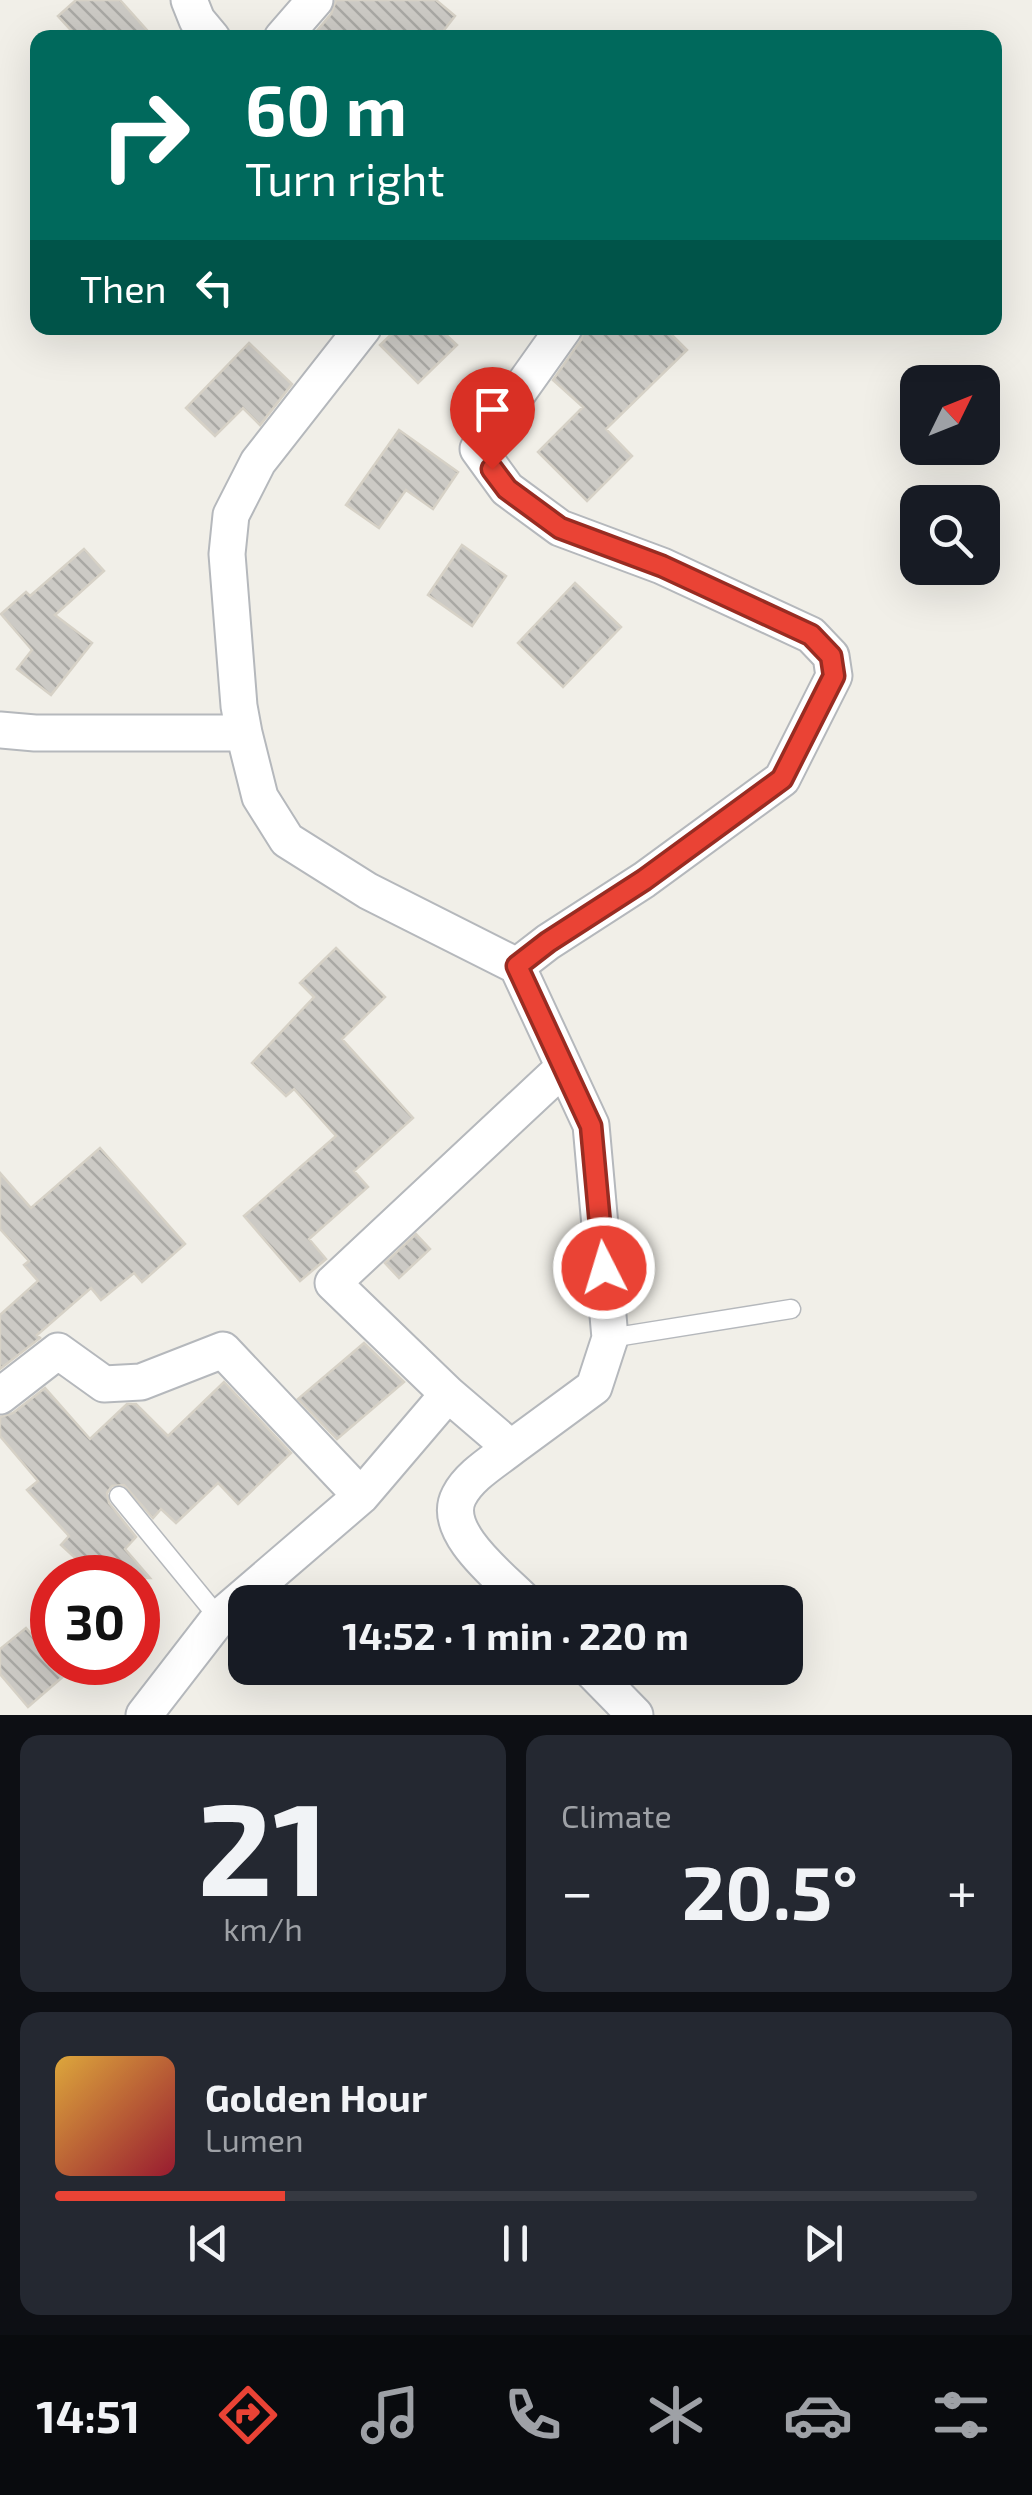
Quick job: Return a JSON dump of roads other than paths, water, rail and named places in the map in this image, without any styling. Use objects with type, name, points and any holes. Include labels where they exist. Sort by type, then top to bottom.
[{"type":"street","points":[[189,0],[205,30]]},
{"type":"street","points":[[289,30],[314,0]]},
{"type":"street","points":[[358,335],[258,462],[232,515],[227,554],[239,706],[260,798],[287,840],[368,891],[517,966],[591,1126],[610,1338],[594,1387],[480,1472],[459,1496],[454,1517],[480,1557],[509,1585]]},
{"type":"street","points":[[517,966],[782,779],[834,676],[831,656],[811,635],[662,566],[560,528],[507,489],[478,449],[559,335]]},
{"type":"street","points":[[0,730],[34,734],[244,733]]},
{"type":"street","points":[[510,1448],[333,1283],[564,1066]]},
{"type":"street","points":[[0,1396],[58,1351],[104,1384],[141,1382],[223,1350],[361,1496]]},
{"type":"street","points":[[144,1715],[219,1618],[361,1496],[448,1394]]},
{"type":"street","points":[[606,1685],[635,1715]]},
{"type":"lane","points":[[610,1338],[791,1309]]},
{"type":"lane","points":[[119,1496],[219,1618]]}]
